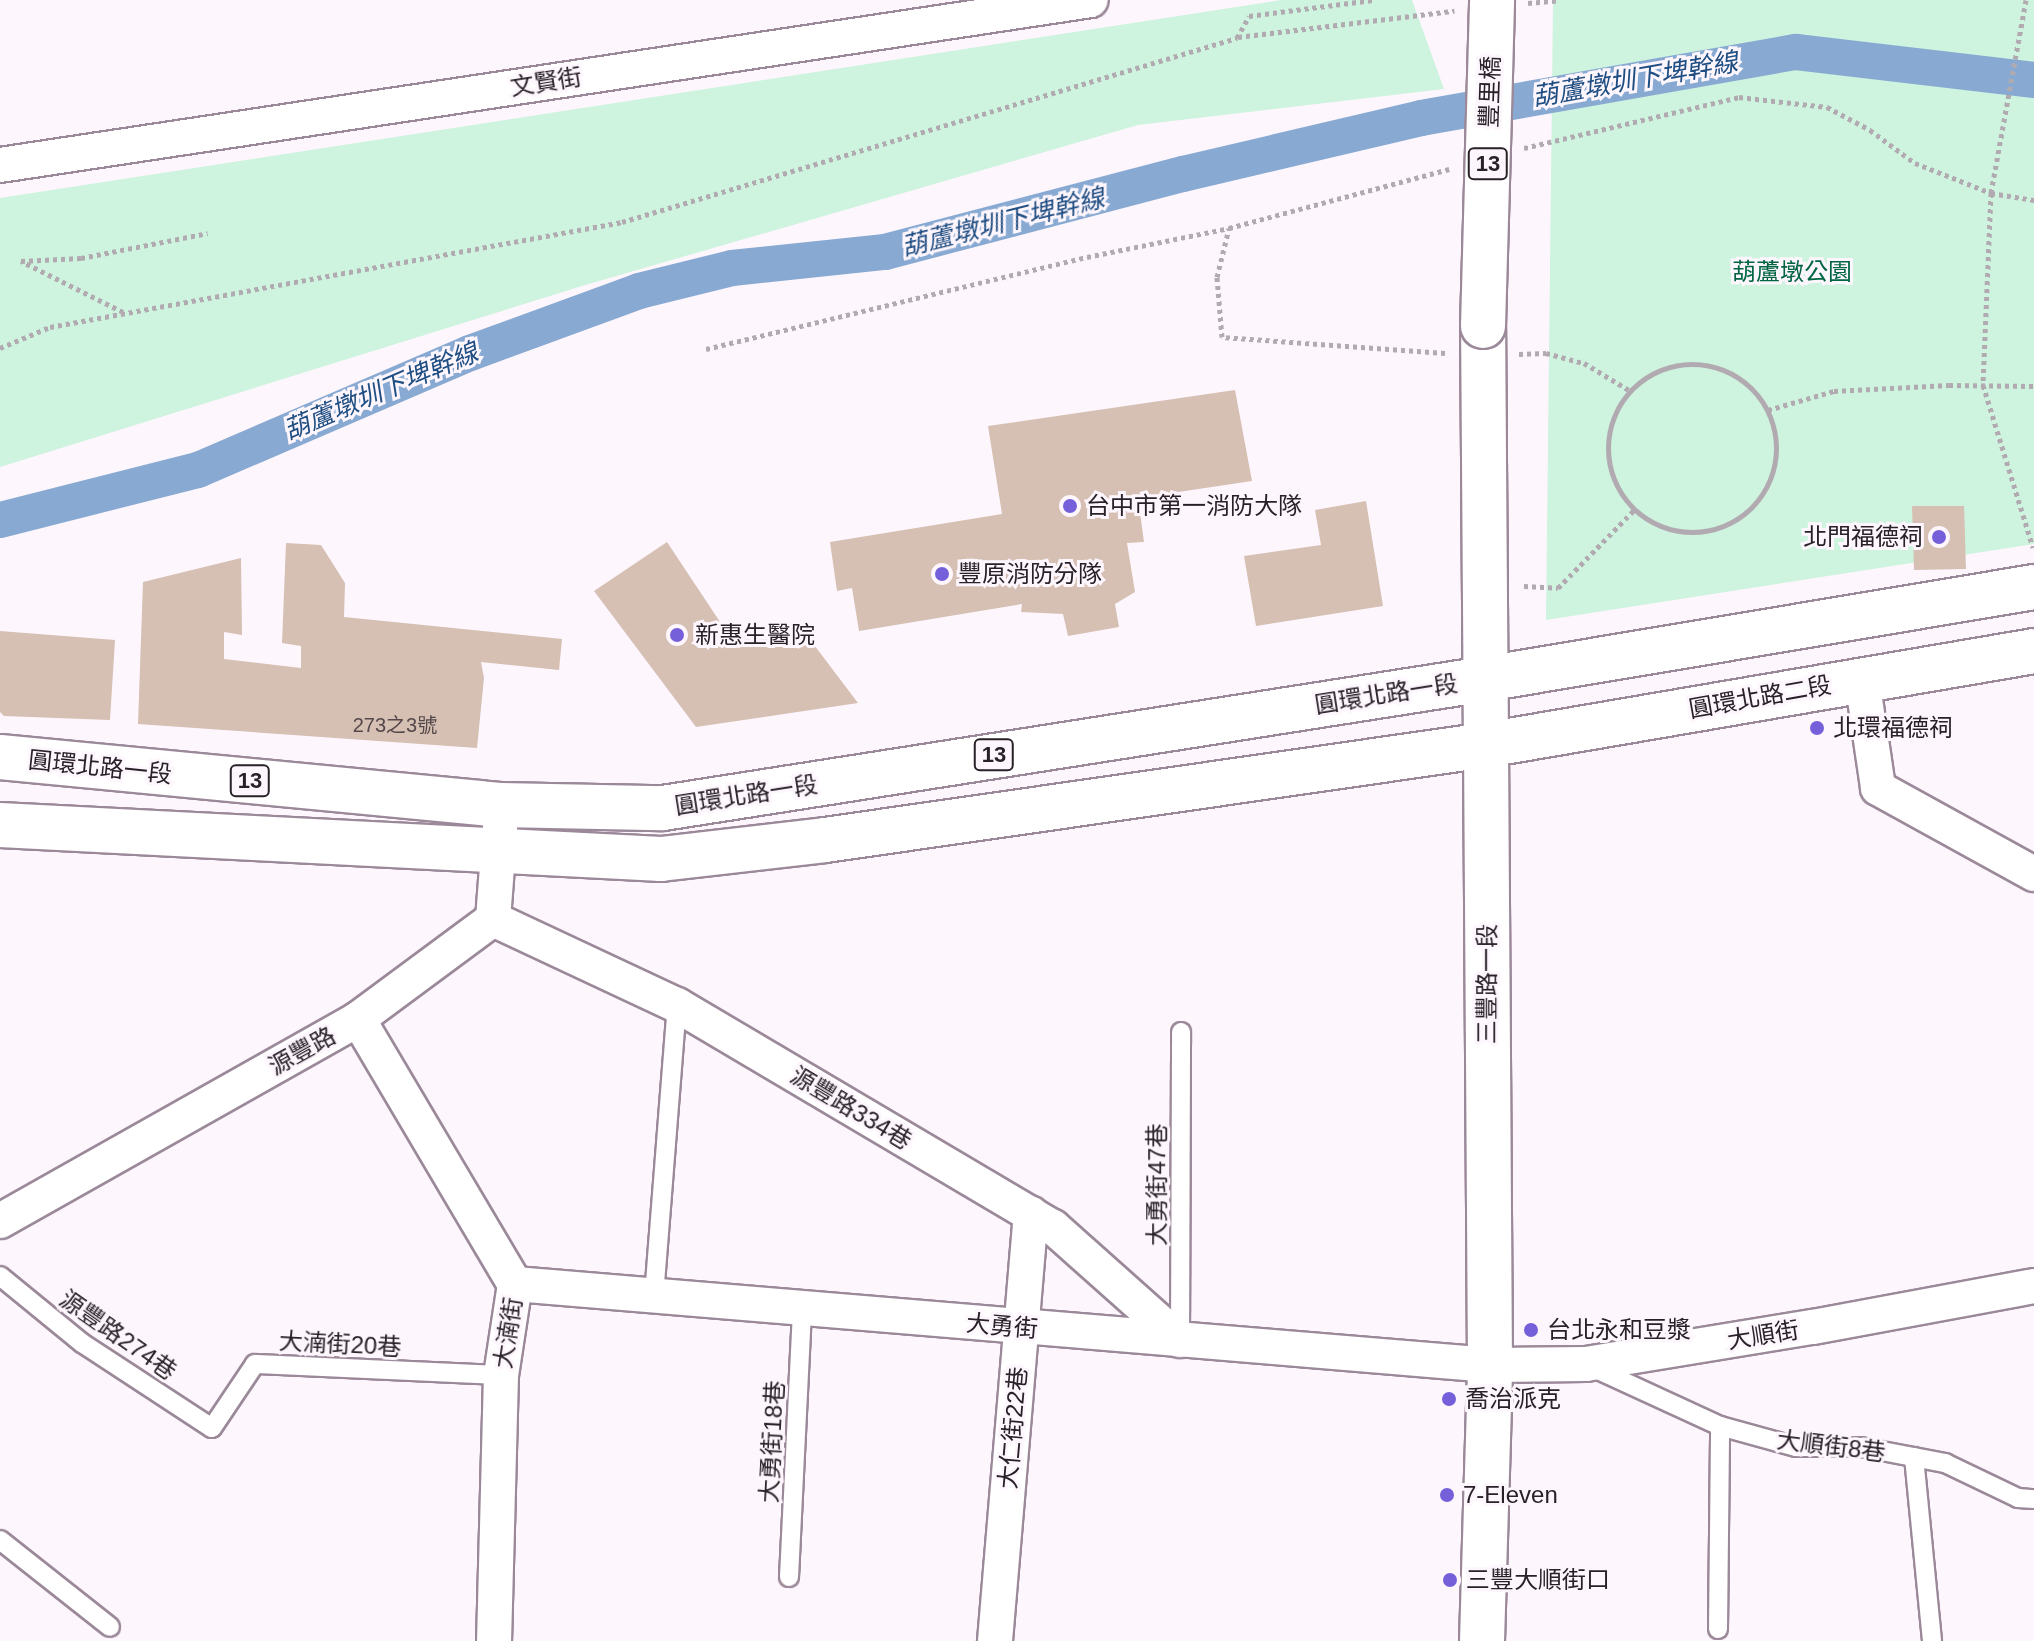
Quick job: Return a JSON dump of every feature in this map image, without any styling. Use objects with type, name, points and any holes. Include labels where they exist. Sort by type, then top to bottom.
[{"type":"main road","name":"豐里橋","points":[[1484,340],[1492,0]]},
{"type":"main road","name":"三豐路一段","points":[[1482,1641],[1490,1365],[1483,584],[1484,340]]},
{"type":"main road","points":[[1485,679],[2034,587]]},
{"type":"main road","name":"圓環北路二段","points":[[1486,745],[2034,651]]},
{"type":"main road","name":"圓環北路一段","points":[[0,757],[500,805],[663,808],[1485,679]]},
{"type":"main road","points":[[0,825],[661,859],[825,840],[1486,745]]},
{"type":"street","name":"文賢街","points":[[0,165],[1091,0]]},
{"type":"street","points":[[1862,679],[1878,788],[2034,874]]},
{"type":"street","points":[[493,919],[500,853],[500,805]]},
{"type":"street","name":"源豐路334巷","points":[[493,919],[677,1005],[1053,1227],[1180,1340]]},
{"type":"street","name":"源豐路","points":[[0,1221],[358,1019],[493,919]]},
{"type":"street","name":"大湳街","points":[[358,1019],[515,1284],[501,1375],[494,1641]]},
{"type":"street","name":"大仁街22巷","points":[[995,1641],[1031,1214]]},
{"type":"street","name":"大勇街","points":[[515,1284],[1490,1365]]},
{"type":"street","name":"大順街","points":[[1490,1365],[1586,1364],[1813,1327],[2034,1286]]},
{"type":"lane","points":[[654,1296],[677,1005]]},
{"type":"lane","name":"大勇街47巷","points":[[1180,1340],[1181,1032]]},
{"type":"lane","name":"源豐路274巷","points":[[0,1276],[82,1343],[212,1428]]},
{"type":"lane","name":"大勇街18巷","points":[[789,1577],[802,1309]]},
{"type":"lane","name":"大湳街20巷","points":[[212,1428],[255,1364],[501,1375]]},
{"type":"lane","name":"大順街8巷","points":[[1586,1364],[1720,1426],[1796,1447],[1861,1447],[1945,1463],[2018,1498],[2034,1499]]},
{"type":"lane","points":[[1718,1629],[1720,1426]]},
{"type":"lane","points":[[1914,1457],[1932,1641]]},
{"type":"lane","points":[[0,1540],[110,1627]]},
{"type":"path","points":[[1237,38],[1249,16],[1373,0]]},
{"type":"path","points":[[2026,0],[1991,193],[1983,385],[2034,550]]},
{"type":"path","points":[[0,348],[50,327],[622,222],[1237,38],[1375,19]]},
{"type":"path","points":[[1521,149],[1739,97],[1827,107],[1870,130],[1915,163],[1991,193],[2034,200]]},
{"type":"path","points":[[706,349],[1087,257],[1229,228],[1462,165]]},
{"type":"path","points":[[1229,228],[1217,277],[1222,337],[1484,340],[1584,363],[1629,390]]},
{"type":"path","points":[[125,313],[21,261],[81,258],[208,233]]},
{"type":"path","points":[[1676,364],[1702,364],[1728,371],[1750,386],[1768,410],[1776,438],[1775,467],[1763,495],[1743,516],[1717,529],[1687,533],[1659,526],[1634,510],[1617,489],[1608,464],[1608,437],[1615,412],[1629,390],[1651,374],[1676,364]]},
{"type":"path","points":[[1768,410],[1834,391],[2034,386]]},
{"type":"path","points":[[1483,584],[1558,588],[1634,510]]},
{"type":"green space","points":[[1281,0],[1412,0],[1444,89],[1138,125],[582,286],[0,467],[0,198]]},
{"type":"green space","name":"葫蘆墩公園","points":[[1553,0],[2034,0],[2034,544],[1546,620]]},
{"type":"building","name":"台中市第一消防大隊","points":[[1235,390],[1252,481],[1138,498],[1144,542],[1127,543],[1135,592],[1115,604],[1119,627],[1068,636],[1063,614],[1021,612],[1022,604],[859,631],[852,588],[837,591],[830,542],[1002,514],[988,426]]},
{"type":"building","points":[[1366,501],[1383,606],[1256,626],[1244,556],[1321,545],[1315,510]]},
{"type":"building","name":"北門福德祠","points":[[1912,506],[1964,506],[1966,569],[1914,570]]},
{"type":"building","name":"新惠生醫院","points":[[667,542],[732,640],[802,629],[858,703],[696,727],[594,591]]},
{"type":"building","points":[[286,543],[321,545],[345,583],[344,617],[562,639],[559,670],[481,662],[484,678],[477,748],[138,724],[143,582],[241,558],[242,635],[224,632],[224,659],[301,668],[301,646],[282,643]]},
{"type":"building","points":[[0,631],[115,640],[110,720],[4,716],[0,712]]},
{"type":"waterway","name":"葫蘆墩圳下埤幹線","points":[[0,520],[198,470],[470,353],[639,291],[732,268],[885,252],[1183,174],[1421,118],[1796,52],[2034,80]]},
{"type":"place","name":"台中市第一消防大隊","points":[[1070,506]]},
{"type":"place","name":"北門福德祠","points":[[1939,537]]},
{"type":"place","name":"豐原消防分隊","points":[[942,574]]},
{"type":"place","name":"新惠生醫院","points":[[677,635]]},
{"type":"place","name":"北環福德祠","points":[[1817,728]]},
{"type":"place","name":"台北永和豆漿","points":[[1531,1330]]},
{"type":"place","name":"喬治派克","points":[[1449,1399]]},
{"type":"place","name":"7-Eleven","points":[[1447,1495]]},
{"type":"place","name":"三豐大順街口","points":[[1450,1580]]}]
